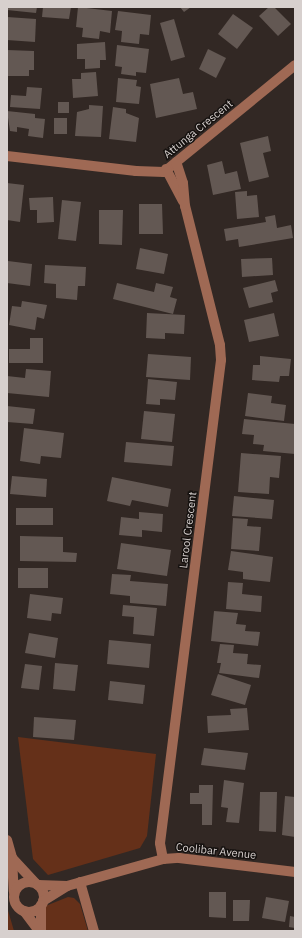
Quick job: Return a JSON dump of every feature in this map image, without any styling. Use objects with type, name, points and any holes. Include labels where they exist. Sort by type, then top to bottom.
[{"type":"street","name":"Attunga Crescent","points":[[7,156],[136,171],[155,172],[166,169],[295,66]]},
{"type":"street","name":"Larool Crescent","points":[[163,859],[160,843],[221,360],[220,345],[185,206],[183,183],[176,162]]},
{"type":"street","name":"Larool Crescent","points":[[166,169],[185,206]]},
{"type":"street","points":[[7,840],[12,858],[14,901],[40,931]]},
{"type":"street","points":[[12,858],[43,892],[40,931]]},
{"type":"street","name":"Coolibar Avenue","points":[[42,903],[67,886],[163,859],[178,858],[295,872]]},
{"type":"street","points":[[14,891],[25,882],[36,884]]},
{"type":"street","points":[[80,882],[94,931]]},
{"type":"street","name":"Coolibar Avenue","points":[[36,884],[67,886]]},
{"type":"street","points":[[24,911],[34,911],[42,903]]},
{"type":"shaded area","points":[[18,737],[156,754],[147,836],[140,848],[48,875],[33,859]]},
{"type":"shaded area","points":[[68,897],[74,898],[80,904],[88,931],[45,931],[43,907]]},
{"type":"shaded area","points":[[7,907],[14,931],[7,931]]},
{"type":"building","points":[[7,7],[37,7],[36,13],[7,10]]},
{"type":"building","points":[[43,7],[71,7],[69,19],[42,17]]},
{"type":"building","points":[[78,7],[112,11],[110,33],[100,31],[99,39],[82,37],[83,28],[76,27]]},
{"type":"building","points":[[180,7],[191,7],[184,12]]},
{"type":"building","points":[[269,7],[274,7],[291,24],[278,36],[259,16]]},
{"type":"building","points":[[118,11],[151,15],[149,35],[140,34],[139,44],[121,42],[122,31],[115,30]]},
{"type":"building","points":[[233,14],[253,28],[237,49],[218,34]]},
{"type":"building","points":[[7,17],[36,19],[35,42],[7,40]]},
{"type":"building","points":[[174,19],[185,57],[171,61],[160,23]]},
{"type":"building","points":[[105,42],[106,60],[100,60],[100,68],[85,69],[85,59],[77,59],[77,44]]},
{"type":"building","points":[[117,45],[149,49],[146,73],[136,72],[136,76],[121,74],[122,67],[115,66]]},
{"type":"building","points":[[208,49],[226,58],[216,78],[199,69]]},
{"type":"building","points":[[7,50],[34,51],[34,70],[29,70],[29,76],[7,76]]},
{"type":"building","points":[[96,72],[98,96],[73,98],[72,79],[81,79],[81,73]]},
{"type":"building","points":[[118,78],[137,80],[136,86],[141,87],[139,104],[116,102]]},
{"type":"building","points":[[179,78],[183,94],[193,92],[197,109],[156,118],[150,84]]},
{"type":"building","points":[[27,87],[42,88],[40,109],[10,107],[11,95],[26,96]]},
{"type":"building","points":[[58,102],[69,102],[69,113],[58,113]]},
{"type":"building","points":[[89,105],[103,106],[101,137],[75,136],[77,112],[89,109]]},
{"type":"building","points":[[113,107],[126,109],[126,113],[139,118],[136,142],[109,139]]},
{"type":"building","points":[[7,111],[35,114],[35,118],[45,119],[43,138],[28,136],[29,129],[17,127],[17,132],[10,131]]},
{"type":"building","points":[[54,118],[67,118],[67,134],[54,134]]},
{"type":"building","points":[[268,136],[271,151],[263,153],[269,177],[249,182],[240,143]]},
{"type":"building","points":[[222,161],[225,174],[237,171],[241,189],[213,195],[207,165]]},
{"type":"building","points":[[7,183],[24,185],[20,222],[7,220]]},
{"type":"building","points":[[247,191],[247,196],[257,195],[259,217],[237,219],[235,192]]},
{"type":"building","points":[[53,197],[54,222],[37,223],[37,210],[30,210],[29,198]]},
{"type":"building","points":[[62,200],[81,202],[76,241],[58,239]]},
{"type":"building","points":[[139,204],[162,204],[163,234],[139,234]]},
{"type":"building","points":[[99,210],[123,210],[122,245],[99,244]]},
{"type":"building","points":[[275,215],[277,228],[291,225],[293,238],[239,247],[238,239],[226,241],[224,229],[266,222],[265,217]]},
{"type":"building","points":[[140,248],[168,254],[164,274],[136,269]]},
{"type":"building","points":[[272,258],[273,275],[242,277],[241,259]]},
{"type":"building","points":[[8,261],[32,264],[30,286],[7,283]]},
{"type":"building","points":[[45,265],[86,267],[85,286],[78,286],[77,300],[56,298],[56,284],[44,283]]},
{"type":"building","points":[[275,280],[278,291],[271,293],[273,302],[249,308],[243,288]]},
{"type":"building","points":[[117,283],[154,292],[156,283],[173,287],[170,297],[177,299],[173,314],[113,299]]},
{"type":"building","points":[[22,301],[47,305],[44,319],[37,317],[35,330],[9,325],[12,306],[21,307]]},
{"type":"building","points":[[147,313],[185,315],[184,334],[165,333],[165,339],[146,338]]},
{"type":"building","points":[[274,313],[279,336],[249,342],[244,320]]},
{"type":"building","points":[[30,338],[43,338],[43,363],[9,363],[9,349],[30,349]]},
{"type":"building","points":[[148,354],[191,357],[190,380],[146,377]]},
{"type":"building","points":[[260,356],[291,359],[289,376],[280,376],[279,382],[252,380],[253,365],[260,365]]},
{"type":"building","points":[[26,369],[51,371],[49,397],[7,393],[7,376],[25,378]]},
{"type":"building","points":[[148,379],[177,382],[175,400],[160,399],[160,405],[146,404]]},
{"type":"building","points":[[248,393],[272,396],[271,403],[286,405],[284,421],[245,416]]},
{"type":"building","points":[[7,406],[35,409],[33,424],[7,422]]},
{"type":"building","points":[[144,411],[175,414],[172,442],[141,439]]},
{"type":"building","points":[[244,419],[295,424],[295,454],[263,451],[264,445],[253,444],[254,435],[242,434]]},
{"type":"building","points":[[24,428],[64,433],[61,458],[41,456],[40,464],[20,461]]},
{"type":"building","points":[[126,442],[174,446],[172,466],[124,462]]},
{"type":"building","points":[[241,453],[281,456],[279,478],[270,477],[269,494],[238,492]]},
{"type":"building","points":[[12,476],[47,479],[46,497],[10,494]]},
{"type":"building","points":[[112,477],[171,489],[168,507],[132,500],[130,506],[107,501]]},
{"type":"building","points":[[234,496],[274,500],[272,519],[232,516]]},
{"type":"building","points":[[16,508],[53,508],[53,525],[16,525]]},
{"type":"building","points":[[139,512],[163,514],[162,532],[142,530],[142,537],[119,535],[121,517],[139,519]]},
{"type":"building","points":[[233,518],[248,519],[247,526],[261,527],[259,551],[231,549]]},
{"type":"building","points":[[20,536],[63,537],[63,552],[77,553],[76,562],[20,561]]},
{"type":"building","points":[[121,543],[171,550],[167,576],[117,569]]},
{"type":"building","points":[[231,551],[273,557],[270,582],[243,579],[243,572],[228,570]]},
{"type":"building","points":[[18,568],[48,568],[48,588],[18,588]]},
{"type":"building","points":[[112,574],[131,575],[130,581],[168,584],[166,606],[130,603],[130,596],[110,594]]},
{"type":"building","points":[[228,582],[243,583],[242,594],[262,596],[261,612],[226,609]]},
{"type":"building","points":[[30,594],[63,598],[61,614],[52,613],[51,621],[27,618]]},
{"type":"building","points":[[123,605],[157,608],[154,636],[133,634],[134,617],[122,616]]},
{"type":"building","points":[[214,611],[238,613],[236,624],[246,625],[245,631],[260,632],[258,646],[211,641]]},
{"type":"building","points":[[29,633],[58,638],[55,658],[25,653]]},
{"type":"building","points":[[109,640],[151,644],[149,668],[107,664]]},
{"type":"building","points":[[220,644],[234,645],[233,653],[248,654],[247,664],[261,665],[259,678],[219,673],[221,663],[217,663]]},
{"type":"building","points":[[55,663],[78,665],[75,691],[53,689]]},
{"type":"building","points":[[25,664],[42,666],[39,690],[21,688]]},
{"type":"building","points":[[218,674],[251,685],[245,705],[211,695]]},
{"type":"building","points":[[110,681],[145,685],[143,704],[108,700]]},
{"type":"building","points":[[247,708],[249,730],[208,733],[207,716],[231,715],[230,709]]},
{"type":"building","points":[[34,717],[76,720],[74,740],[33,737]]},
{"type":"building","points":[[204,748],[248,753],[245,770],[201,765]]},
{"type":"building","points":[[224,780],[244,783],[239,823],[226,822],[228,808],[221,807]]},
{"type":"building","points":[[199,785],[213,785],[212,825],[202,825],[202,804],[190,804],[190,793],[199,793]]},
{"type":"building","points":[[260,792],[277,792],[276,832],[259,831]]},
{"type":"building","points":[[285,796],[295,797],[295,837],[282,835]]},
{"type":"building","points":[[209,892],[226,892],[226,918],[209,917]]},
{"type":"building","points":[[266,897],[289,901],[285,922],[262,918]]},
{"type":"building","points":[[233,900],[250,900],[249,921],[233,921]]},
{"type":"building","points":[[290,916],[295,917],[295,928],[289,927]]}]
